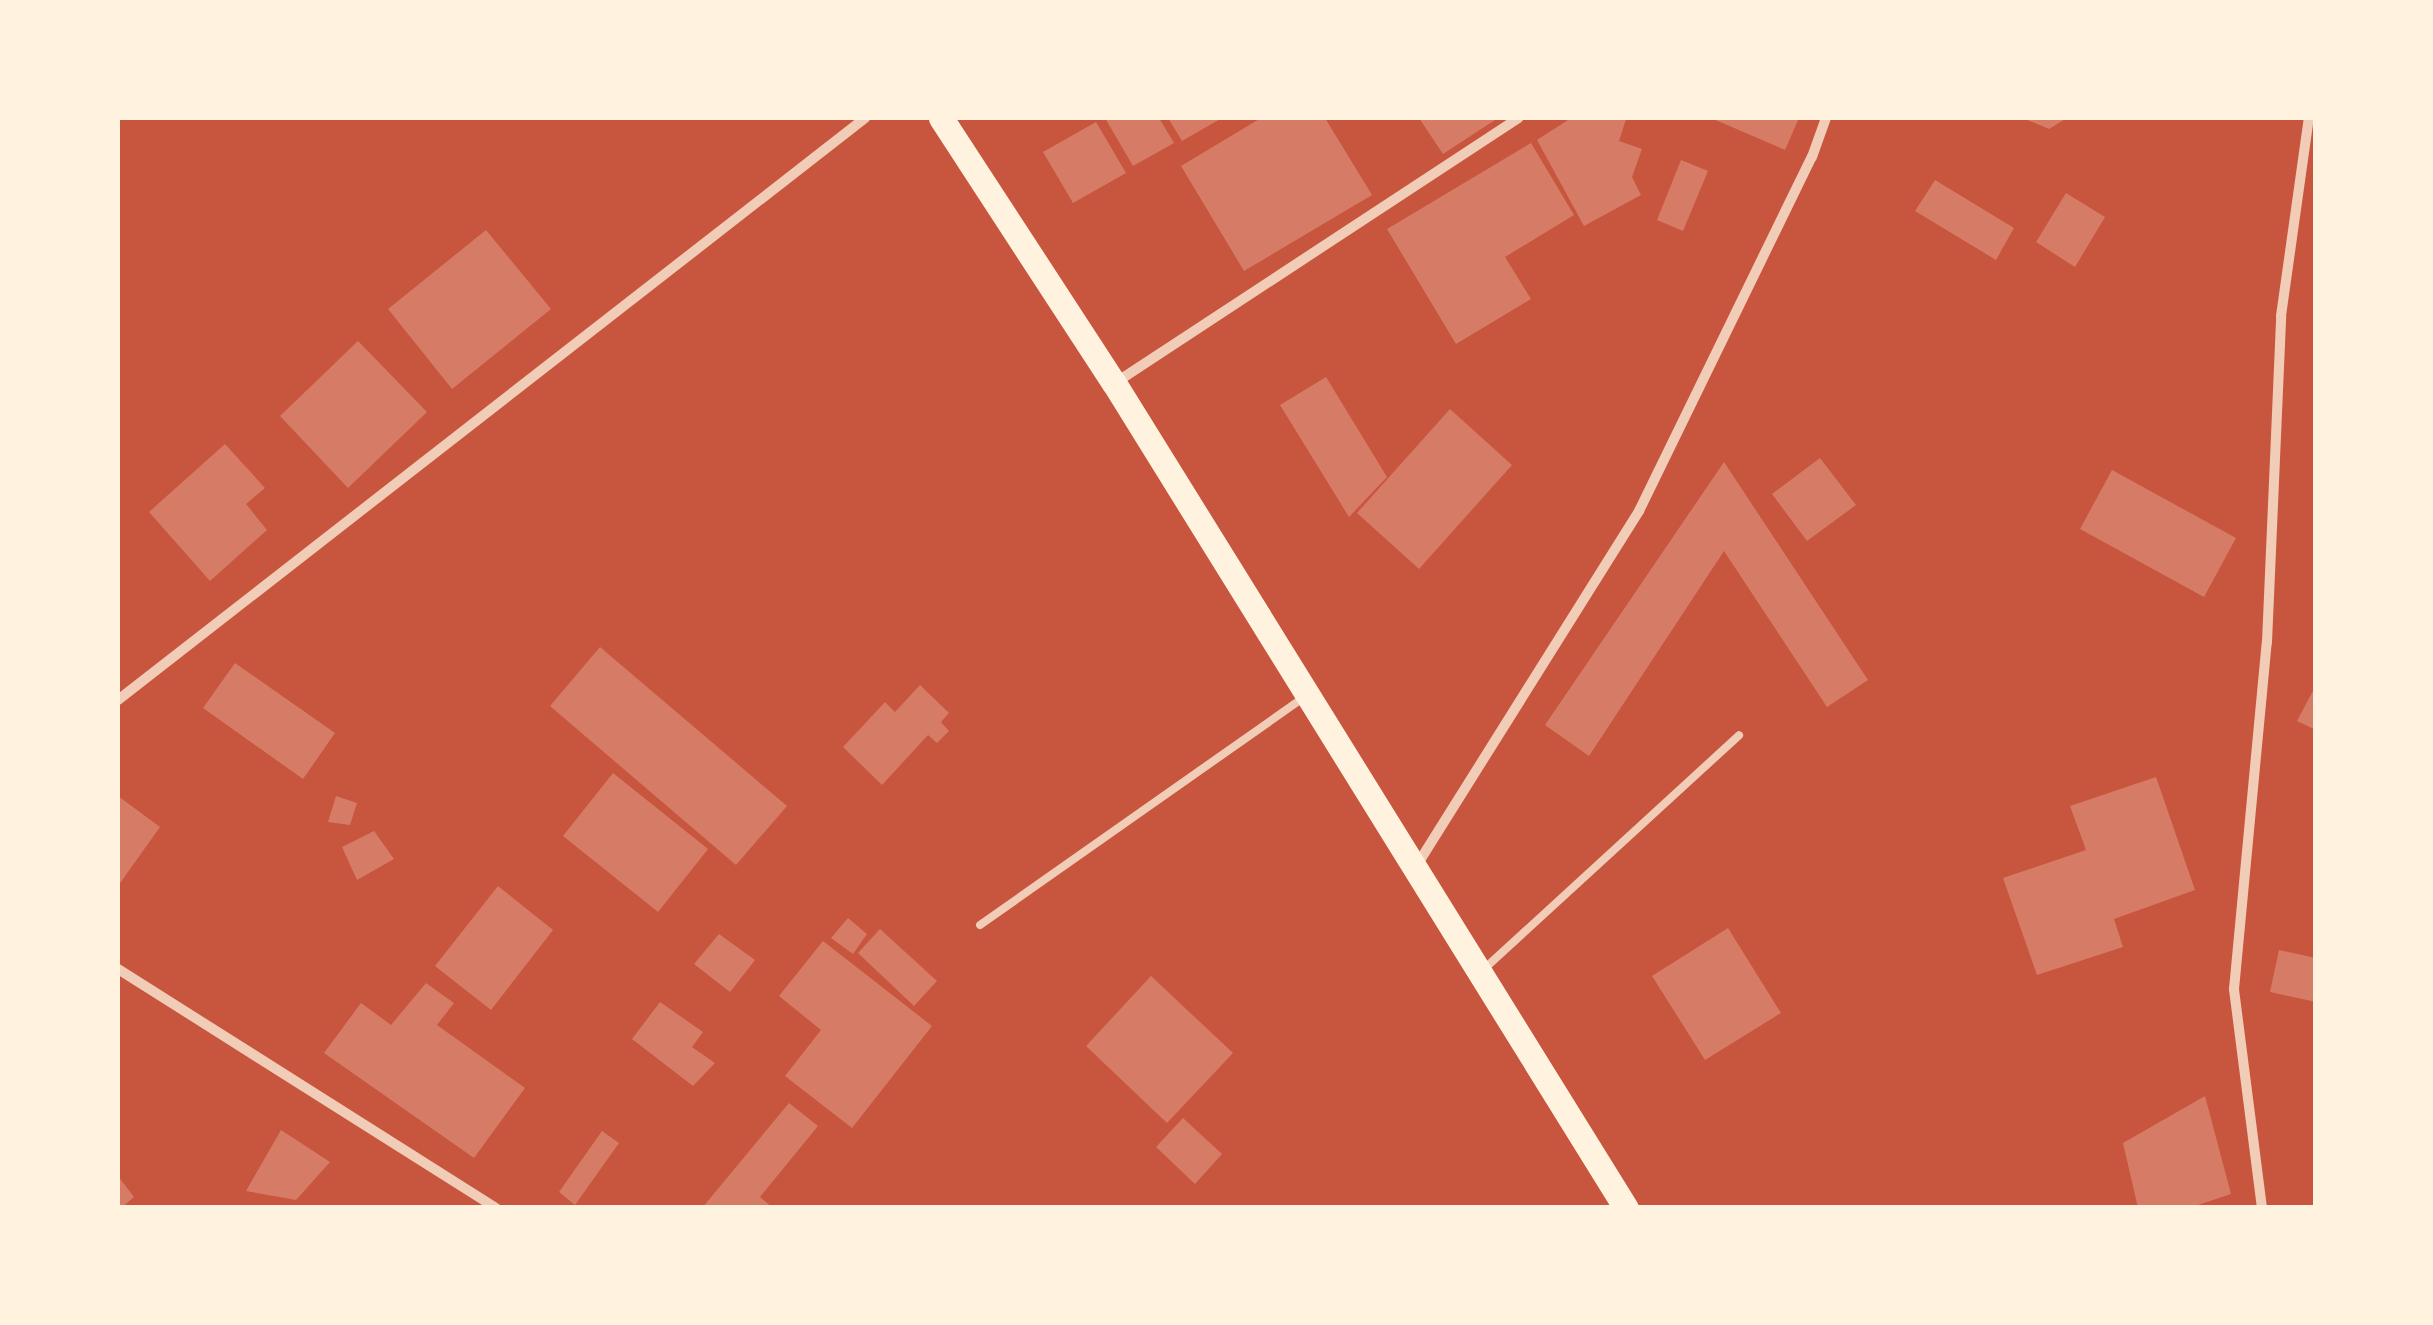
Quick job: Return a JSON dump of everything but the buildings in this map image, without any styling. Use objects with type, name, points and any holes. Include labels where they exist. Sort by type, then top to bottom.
[{"type":"main road","points":[[941,118],[1114,383],[1626,1208]]},
{"type":"street","points":[[118,700],[865,118]]},
{"type":"street","points":[[1114,383],[1518,118]]},
{"type":"street","points":[[1416,867],[1638,511],[1812,157],[1826,118]]},
{"type":"street","points":[[2262,1208],[2234,989],[2268,642],[2281,316],[2309,118]]},
{"type":"street","points":[[118,969],[496,1208]]},
{"type":"lane","points":[[980,924],[1308,695]]},
{"type":"lane","points":[[1480,972],[1739,735]]}]
